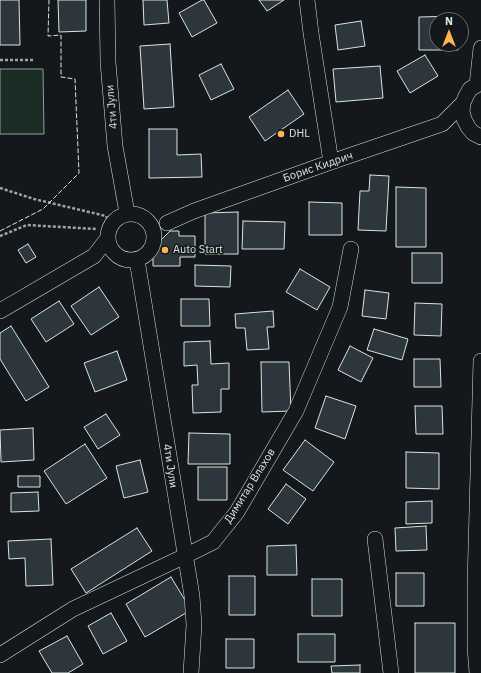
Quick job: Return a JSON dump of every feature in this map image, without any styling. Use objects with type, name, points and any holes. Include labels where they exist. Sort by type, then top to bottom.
[{"type":"street","name":"4ти Јули","points":[[107,0],[108,62],[115,146],[126,213]]},
{"type":"street","points":[[307,0],[331,162]]},
{"type":"street","points":[[479,84],[481,48]]},
{"type":"street","name":"Борис Кидрич","points":[[167,222],[331,162],[442,124],[463,103],[470,89],[479,84]]},
{"type":"street","points":[[463,103],[462,112],[464,119],[468,127],[477,135]]},
{"type":"street","points":[[442,124],[477,135]]},
{"type":"street","points":[[0,311],[94,256],[118,257],[127,260],[137,260],[146,255],[152,248],[154,239],[153,228],[147,219],[141,215],[126,213],[117,217],[106,230],[94,256]]},
{"type":"street","points":[[147,219],[167,222],[154,239]]},
{"type":"street","points":[[106,230],[110,249],[118,257]]},
{"type":"street","name":"Димитар Влахов","points":[[0,655],[73,609],[212,542],[236,512],[296,411],[340,307],[351,249]]},
{"type":"street","name":"4ти Јули","points":[[137,260],[192,596],[194,625],[191,673]]},
{"type":"street","points":[[477,673],[475,647],[475,584],[481,361]]},
{"type":"street","points":[[375,539],[391,673]]},
{"type":"path","points":[[0,60],[36,60]]},
{"type":"path","points":[[0,188],[34,199],[106,216],[106,230],[28,225],[0,236]]},
{"type":"green space","points":[[0,69],[43,69],[44,134],[0,134]]},
{"type":"building","points":[[0,0],[19,0],[20,45],[0,45]]},
{"type":"building","points":[[58,0],[86,0],[86,31],[59,32]]},
{"type":"building","points":[[143,0],[167,0],[169,23],[144,25]]},
{"type":"building","points":[[204,0],[217,23],[192,37],[179,13]]},
{"type":"building","points":[[259,0],[284,0],[267,11]]},
{"type":"building","points":[[419,17],[429,17],[429,50],[419,50]]},
{"type":"building","points":[[361,21],[365,46],[338,50],[335,25]]},
{"type":"building","points":[[170,44],[174,107],[144,109],[140,46]]},
{"type":"building","points":[[425,55],[438,76],[410,93],[397,71]]},
{"type":"building","points":[[221,64],[234,89],[211,100],[199,75]]},
{"type":"building","points":[[380,66],[383,98],[336,102],[333,69]]},
{"type":"building","points":[[288,90],[304,114],[265,141],[249,117]]},
{"type":"building","points":[[149,129],[177,129],[177,155],[201,154],[202,177],[149,178]]},
{"type":"building","points":[[370,175],[389,176],[386,231],[358,230],[360,191],[369,191]]},
{"type":"building","points":[[396,187],[426,188],[426,247],[396,247]]},
{"type":"building","points":[[309,202],[342,203],[342,235],[309,235]]},
{"type":"building","points":[[238,212],[238,254],[205,254],[205,213]]},
{"type":"building","points":[[243,221],[285,222],[284,249],[242,249]]},
{"type":"building","points":[[170,231],[179,231],[179,236],[195,236],[195,257],[180,257],[180,266],[153,266],[153,253],[161,240]]},
{"type":"building","points":[[28,244],[36,257],[26,263],[18,250]]},
{"type":"building","points":[[412,253],[442,253],[442,283],[412,283]]},
{"type":"building","points":[[195,265],[231,266],[230,287],[195,286]]},
{"type":"building","points":[[300,269],[330,287],[317,310],[286,292]]},
{"type":"building","points":[[99,287],[119,317],[91,335],[71,306]]},
{"type":"building","points":[[365,290],[389,293],[386,319],[362,316]]},
{"type":"building","points":[[181,299],[209,299],[210,326],[181,326]]},
{"type":"building","points":[[59,301],[74,324],[46,342],[31,319]]},
{"type":"building","points":[[415,303],[442,304],[441,336],[414,335]]},
{"type":"building","points":[[273,311],[274,327],[267,327],[269,349],[247,350],[245,328],[236,328],[235,314]]},
{"type":"building","points":[[11,326],[49,387],[26,401],[0,359],[0,333]]},
{"type":"building","points":[[374,329],[408,339],[402,360],[367,350]]},
{"type":"building","points":[[210,341],[211,364],[229,363],[229,389],[221,389],[221,412],[193,413],[192,385],[198,385],[197,365],[184,366],[184,342]]},
{"type":"building","points":[[350,346],[373,358],[361,382],[338,370]]},
{"type":"building","points":[[117,351],[127,380],[95,392],[84,363]]},
{"type":"building","points":[[414,359],[440,359],[441,387],[414,387]]},
{"type":"building","points":[[261,362],[289,362],[291,411],[262,412]]},
{"type":"building","points":[[326,396],[356,406],[345,439],[315,428]]},
{"type":"building","points":[[415,406],[442,406],[443,434],[416,434]]},
{"type":"building","points":[[106,414],[120,435],[98,449],[84,427]]},
{"type":"building","points":[[33,428],[34,460],[1,462],[0,430]]},
{"type":"building","points":[[189,433],[230,434],[230,464],[188,464]]},
{"type":"building","points":[[305,440],[334,462],[313,491],[283,470]]},
{"type":"building","points":[[85,444],[107,478],[66,504],[44,471]]},
{"type":"building","points":[[406,452],[439,453],[439,489],[406,488]]},
{"type":"building","points":[[140,460],[148,492],[124,498],[116,466]]},
{"type":"building","points":[[198,467],[227,467],[227,500],[198,500]]},
{"type":"building","points":[[18,476],[40,476],[40,487],[18,487]]},
{"type":"building","points":[[286,484],[306,499],[288,524],[268,509]]},
{"type":"building","points":[[38,492],[39,511],[11,512],[11,493]]},
{"type":"building","points":[[432,501],[432,523],[406,524],[406,502]]},
{"type":"building","points":[[426,526],[427,550],[396,551],[395,528]]},
{"type":"building","points":[[137,528],[152,551],[86,593],[71,569]]},
{"type":"building","points":[[51,539],[53,585],[26,586],[25,558],[9,559],[8,541]]},
{"type":"building","points":[[296,545],[297,575],[267,575],[267,546]]},
{"type":"building","points":[[396,573],[424,573],[424,606],[396,606]]},
{"type":"building","points":[[229,576],[255,576],[255,615],[229,615]]},
{"type":"building","points":[[171,577],[191,610],[145,637],[126,604]]},
{"type":"building","points":[[312,579],[342,579],[342,616],[312,616]]},
{"type":"building","points":[[111,613],[127,641],[103,654],[88,626]]},
{"type":"building","points":[[415,623],[455,623],[455,673],[415,673]]},
{"type":"building","points":[[298,634],[335,634],[335,662],[298,662]]},
{"type":"building","points":[[67,636],[83,664],[68,673],[52,673],[39,651]]},
{"type":"building","points":[[226,639],[254,639],[254,668],[226,668]]},
{"type":"building","points":[[360,665],[360,673],[332,673],[331,666]]},
{"type":"fence","points":[[0,231],[43,209],[79,173],[75,79],[61,77],[61,35],[48,36],[49,0]]},
{"type":"place","name":"DHL","points":[[281,134]]},
{"type":"place","name":"Auto Start","points":[[165,250]]}]
